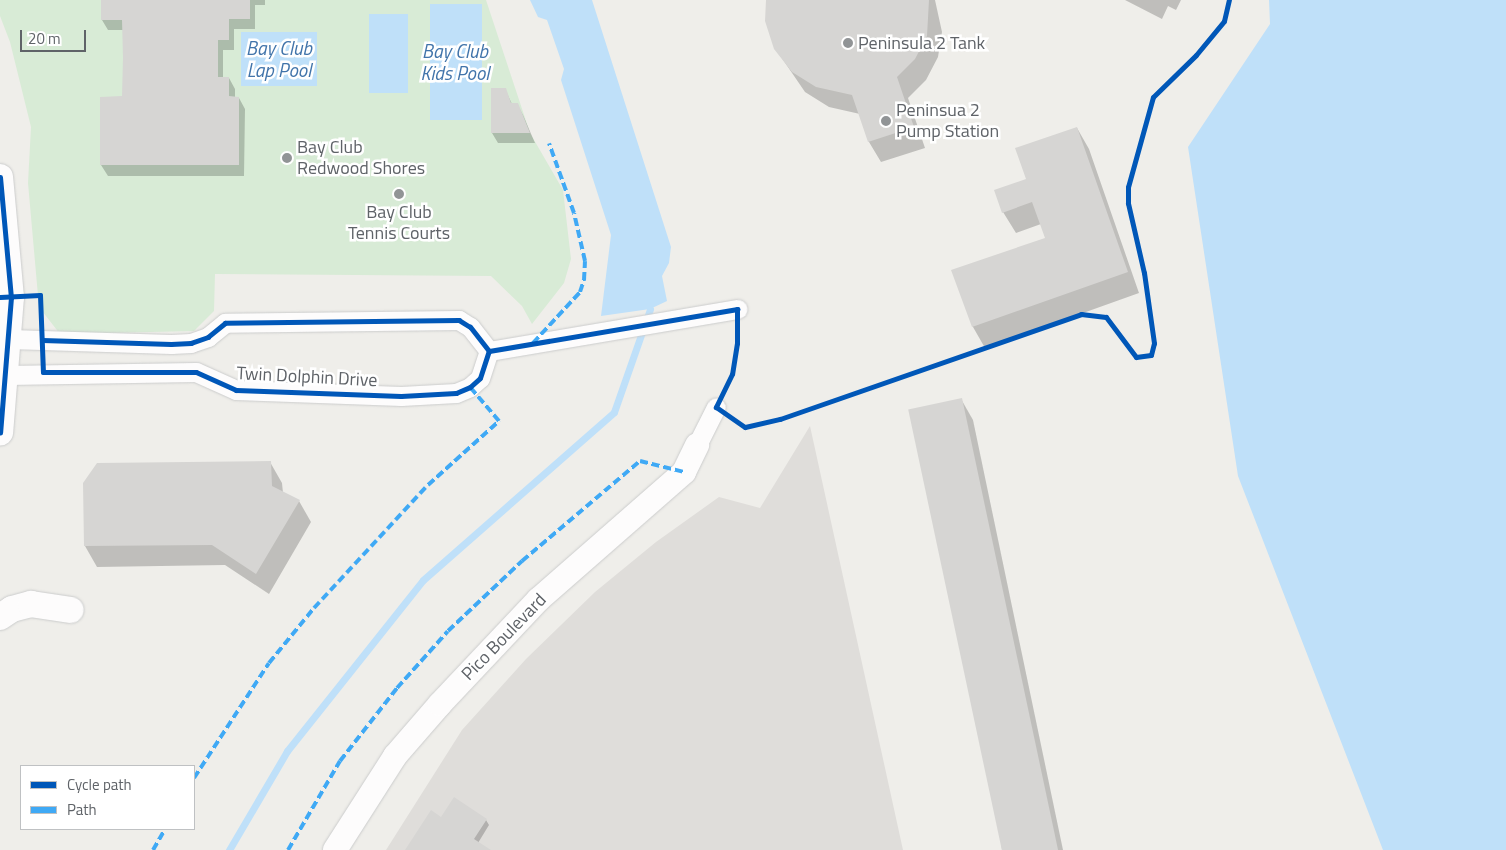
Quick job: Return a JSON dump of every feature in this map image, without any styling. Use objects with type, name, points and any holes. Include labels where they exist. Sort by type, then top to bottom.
[{"type":"main road","points":[[0,177],[11,297],[5,339],[0,432]]},
{"type":"main road","points":[[0,616],[12,609],[31,604],[71,610]]},
{"type":"street","points":[[5,339],[171,344],[190,343],[208,336],[225,323],[459,320],[470,326],[489,351],[737,309]]},
{"type":"street","name":"Twin Dolphin Drive","points":[[4,375],[196,372],[236,390],[410,395],[456,393],[480,378],[489,351]]},
{"type":"street","points":[[697,446],[716,407]]},
{"type":"street","name":"Pico Boulevard","points":[[335,850],[395,756],[440,704],[538,600],[684,472],[697,446]]},
{"type":"shaded area","points":[[810,426],[903,850],[386,850],[462,730],[526,659],[595,592],[656,542],[719,497],[760,508]]},
{"type":"green space","name":"Bay Club Redwood Shores","points":[[0,0],[486,0],[530,133],[563,190],[571,259],[564,283],[532,324],[522,306],[491,276],[215,274],[214,311],[194,331],[60,334],[39,307],[28,183],[31,127],[10,42],[0,16]]},
{"type":"water","points":[[530,0],[592,0],[671,247],[669,263],[662,276],[667,301],[650,309],[601,316],[611,235],[561,80],[564,69],[547,20],[538,17]]},
{"type":"water","points":[[1269,0],[1506,0],[1506,850],[1383,850],[1238,476],[1188,147],[1270,24]]},
{"type":"water","name":"Bay Club Kids Pool","points":[[430,4],[482,4],[482,120],[430,120]]},
{"type":"water","points":[[369,14],[408,14],[408,93],[369,93]]},
{"type":"water","name":"Bay Club Lap Pool","points":[[241,32],[317,32],[317,86],[241,86]]},
{"type":"building","points":[[101,0],[250,0],[250,19],[229,19],[229,40],[218,40],[218,77],[229,77],[229,96],[239,97],[239,165],[100,165],[100,97],[122,96],[123,58],[122,20],[101,20]]},
{"type":"building","name":"Peninsula 2 Tank","points":[[766,0],[929,0],[927,36],[915,59],[897,77],[914,127],[868,142],[852,95],[816,87],[792,72],[774,49],[765,21]]},
{"type":"building","points":[[491,88],[506,88],[511,103],[518,103],[530,133],[491,133]]},
{"type":"building","points":[[1077,127],[1128,272],[972,327],[951,270],[1045,238],[1032,202],[1002,213],[994,190],[1026,179],[1015,148]]},
{"type":"building","points":[[962,398],[1058,850],[1002,850],[908,409]]},
{"type":"building","points":[[271,461],[272,486],[300,500],[256,574],[212,545],[84,546],[83,483],[97,463]]},
{"type":"building","points":[[454,797],[487,819],[474,839],[491,850],[405,850],[431,810],[441,817]]},
{"type":"waterway","points":[[229,850],[287,751],[423,580],[614,412],[650,309]]},
{"type":"marked path","points":[[533,343],[580,292],[584,280],[585,261],[574,213],[549,143]]},
{"type":"marked path","points":[[195,776],[269,663],[314,608],[428,485],[499,421],[470,387]]},
{"type":"marked path","points":[[288,850],[340,761],[397,688],[448,631],[522,561],[640,461],[684,472]]},
{"type":"marked path","points":[[153,850],[164,830]]},
{"type":"cycle path","points":[[489,351],[737,309],[737,343],[732,374],[716,407],[745,427],[780,419],[1081,314],[1106,317],[1136,357],[1151,355],[1154,343],[1144,273],[1128,203],[1128,187],[1153,97],[1196,55],[1224,21],[1229,0]]},
{"type":"cycle path","points":[[0,177],[11,297],[0,433]]},
{"type":"cycle path","points":[[0,297],[40,295],[43,372],[196,372],[236,390],[401,396],[456,393],[470,387],[480,378],[489,351],[470,327],[459,320],[225,323],[208,337],[191,343],[171,344],[42,340]]},
{"type":"place","name":"Peninsula 2 Tank","points":[[848,43]]},
{"type":"place","name":"Peninsua 2 Pump Station","points":[[886,121]]},
{"type":"place","name":"Bay Club Redwood Shores","points":[[287,158]]},
{"type":"place","name":"Bay Club Tennis Courts","points":[[399,194]]}]
